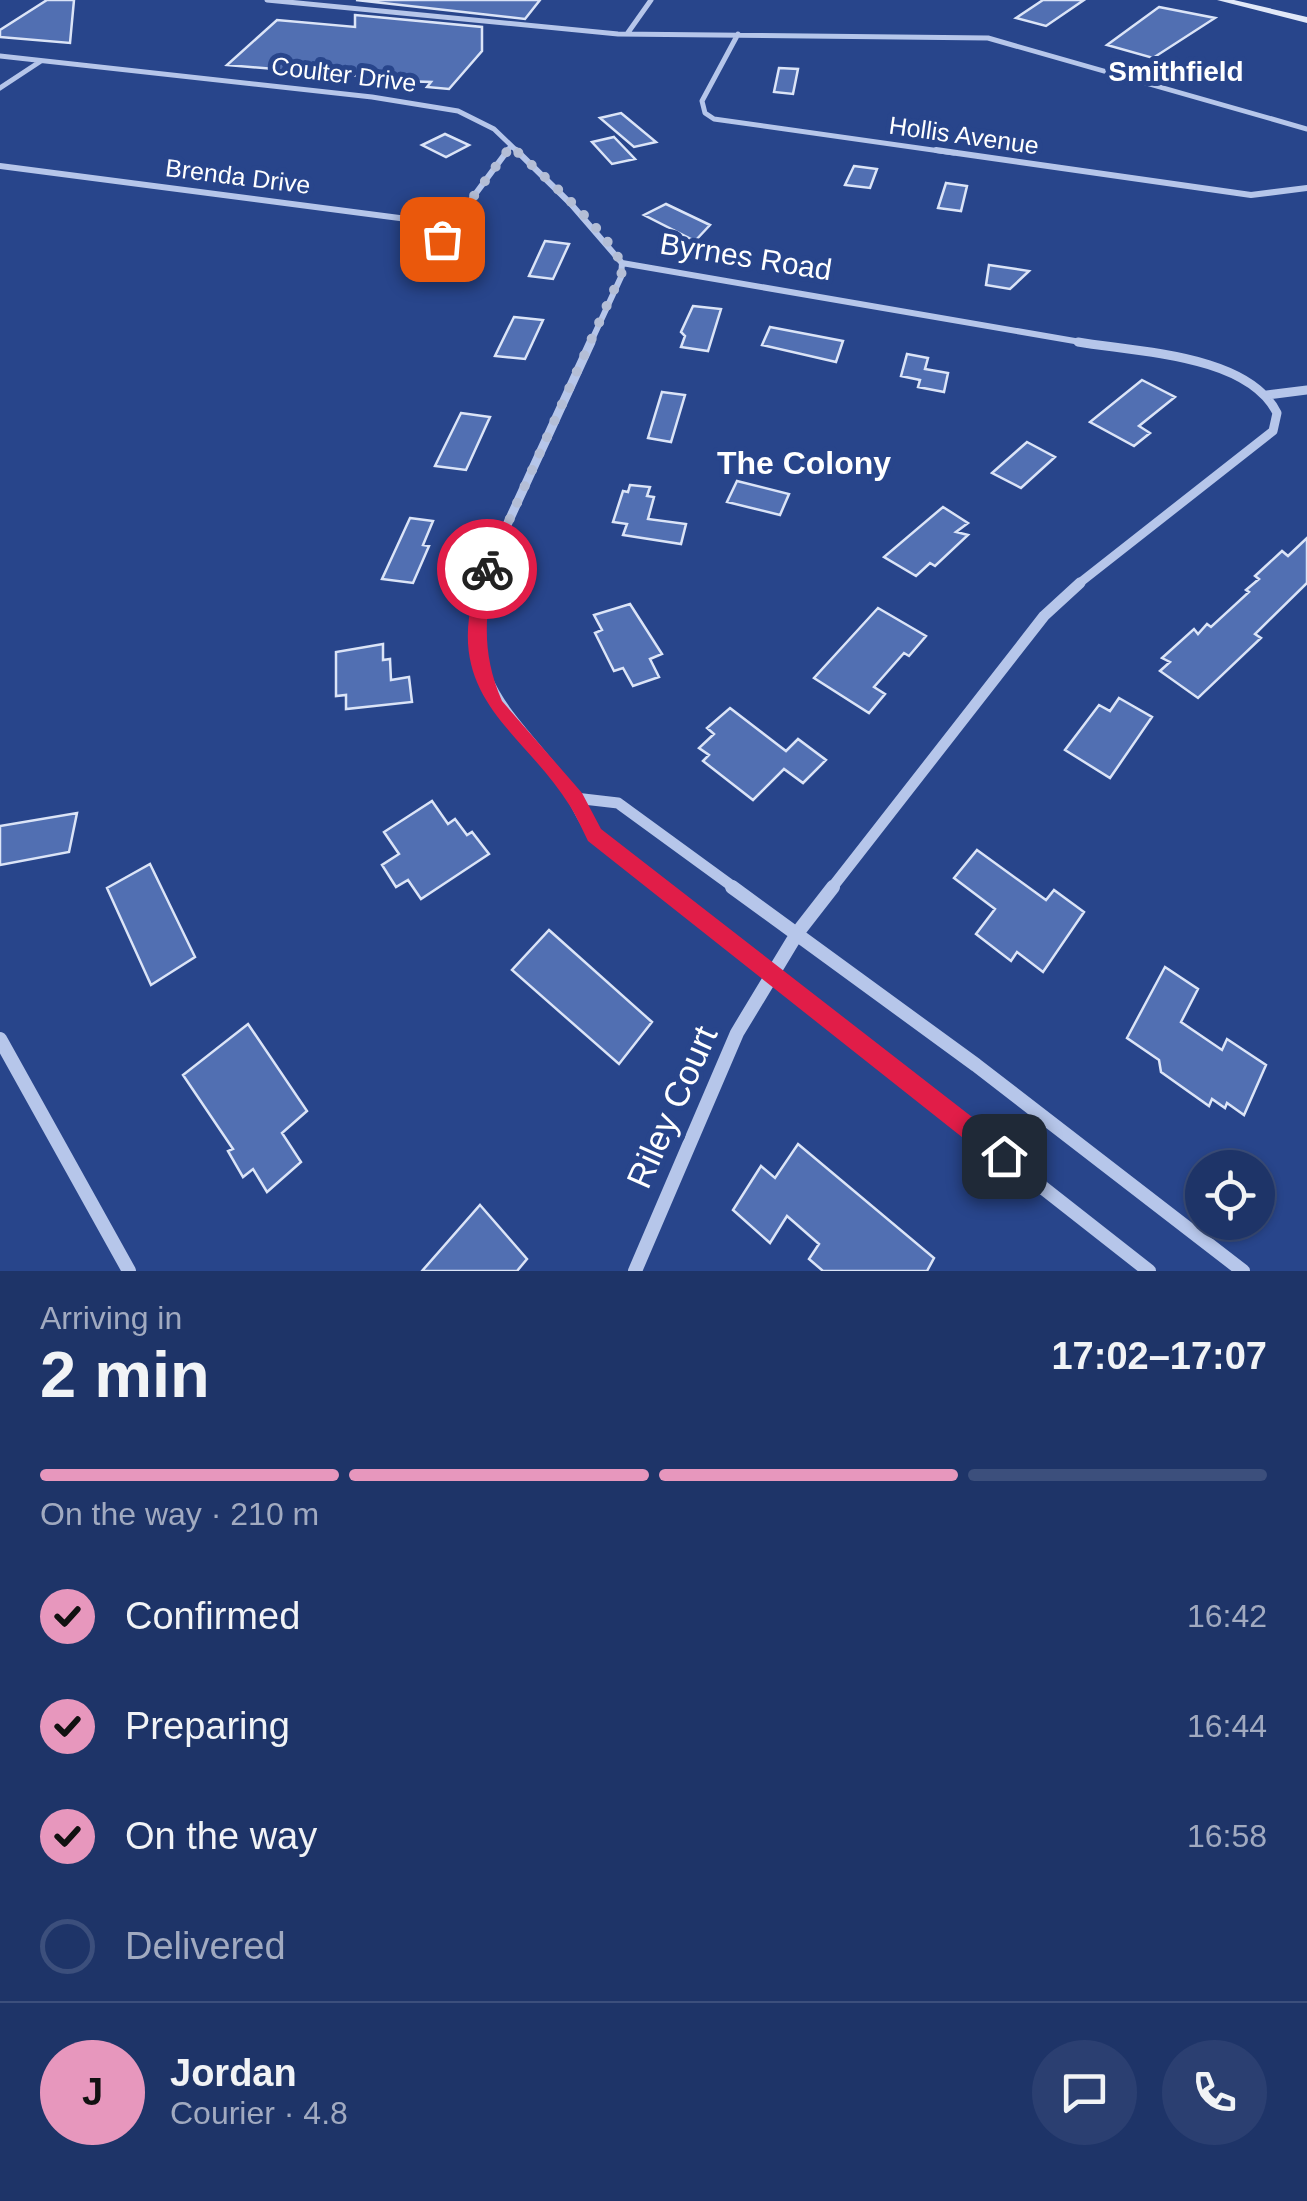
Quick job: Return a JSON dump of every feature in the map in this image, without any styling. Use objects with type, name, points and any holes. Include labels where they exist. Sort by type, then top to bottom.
[{"type":"street","points":[[267,0],[627,34],[988,38],[1307,129]]},
{"type":"street","points":[[627,34],[650,0]]},
{"type":"street","points":[[1222,0],[1307,20]]},
{"type":"street","name":"Hollis Avenue","points":[[738,34],[703,96],[704,113],[714,119],[1251,195],[1307,188]]},
{"type":"street","name":"Coulter Drive","points":[[0,56],[429,104],[471,116],[494,129],[571,204],[622,263]]},
{"type":"street","points":[[0,88],[42,61]]},
{"type":"street","points":[[442,239],[511,146]]},
{"type":"street","name":"Brenda Drive","points":[[0,166],[453,224]]},
{"type":"street","name":"Byrnes Road","points":[[1149,1271],[594,835],[576,798],[496,705],[479,660],[477,613],[488,564],[621,276],[622,263],[1202,362],[1238,374],[1267,394]]},
{"type":"street","points":[[772,972],[798,932],[1044,616],[1273,430],[1277,413],[1267,394],[1307,390]]},
{"type":"street","points":[[576,798],[618,803],[798,932],[1243,1271]]},
{"type":"street","name":"Riley Court","points":[[636,1271],[737,1032],[772,972]]},
{"type":"street","points":[[0,1039],[129,1271]]},
{"type":"building","points":[[47,0],[74,0],[70,43],[0,37],[0,30]]},
{"type":"building","points":[[356,0],[540,0],[525,19]]},
{"type":"building","points":[[1043,0],[1084,0],[1046,26],[1016,18]]},
{"type":"building","points":[[1159,7],[1215,18],[1153,58],[1107,45]]},
{"type":"building","points":[[355,15],[482,27],[482,51],[449,89],[427,87],[431,82],[369,80],[370,77],[227,65],[277,20],[355,27]]},
{"type":"building","points":[[779,68],[798,69],[793,94],[774,92]]},
{"type":"building","points":[[621,113],[656,142],[634,147],[600,118]]},
{"type":"building","points":[[445,134],[469,145],[446,157],[422,145]]},
{"type":"building","points":[[614,137],[635,159],[612,164],[592,142]]},
{"type":"building","points":[[854,166],[877,169],[870,188],[845,185]]},
{"type":"building","points":[[946,183],[967,186],[961,211],[938,208]]},
{"type":"building","points":[[666,204],[710,225],[695,241],[644,215]]},
{"type":"building","points":[[545,241],[569,244],[553,279],[529,276]]},
{"type":"building","points":[[989,265],[1029,271],[1010,289],[986,285]]},
{"type":"building","points":[[693,306],[721,309],[708,351],[681,347],[685,336],[681,332]]},
{"type":"building","points":[[514,317],[543,320],[525,359],[495,356]]},
{"type":"building","points":[[770,327],[843,341],[836,362],[762,345]]},
{"type":"building","points":[[907,354],[928,358],[925,369],[948,373],[944,392],[918,387],[920,380],[901,376]]},
{"type":"building","points":[[1142,380],[1175,397],[1139,426],[1150,433],[1134,446],[1090,422]]},
{"type":"building","points":[[662,392],[685,395],[671,442],[648,438]]},
{"type":"building","points":[[461,413],[490,417],[466,470],[435,466]]},
{"type":"building","points":[[1027,442],[1055,457],[1021,488],[992,473]]},
{"type":"building","points":[[737,481],[789,494],[780,515],[727,502]]},
{"type":"building","points":[[630,485],[650,487],[647,496],[654,497],[648,519],[686,524],[681,544],[623,535],[627,524],[613,522],[623,491],[628,492]]},
{"type":"building","points":[[943,507],[968,523],[956,532],[968,535],[935,566],[930,563],[916,576],[884,557]]},
{"type":"building","points":[[410,518],[433,521],[423,545],[429,546],[413,583],[382,579]]},
{"type":"building","points":[[1307,538],[1307,583],[1255,634],[1261,638],[1198,698],[1160,671],[1170,662],[1162,658],[1194,629],[1198,634],[1207,624],[1211,627],[1249,592],[1246,590],[1259,579],[1255,576],[1282,551],[1288,556]]},
{"type":"building","points":[[630,604],[662,654],[650,659],[659,677],[633,686],[623,668],[614,671],[595,633],[602,630],[594,615]]},
{"type":"building","points":[[878,608],[926,636],[909,656],[904,653],[874,687],[885,694],[869,713],[814,678]]},
{"type":"building","points":[[383,644],[383,660],[390,659],[391,680],[409,677],[412,702],[346,709],[346,695],[336,696],[336,652]]},
{"type":"building","points":[[1119,698],[1152,717],[1110,778],[1065,750],[1099,705],[1110,711]]},
{"type":"building","points":[[730,708],[786,751],[798,739],[826,760],[803,783],[784,769],[753,800],[703,761],[709,755],[699,748],[714,734],[707,728]]},
{"type":"building","points":[[432,801],[448,824],[455,819],[467,835],[472,832],[489,854],[421,899],[408,880],[396,887],[382,865],[399,854],[384,832]]},
{"type":"building","points":[[77,813],[69,852],[0,865],[0,826]]},
{"type":"building","points":[[977,850],[1046,900],[1054,890],[1084,912],[1043,972],[1017,952],[1011,961],[976,934],[995,909],[954,878]]},
{"type":"building","points":[[150,864],[195,957],[151,985],[107,888]]},
{"type":"building","points":[[549,930],[652,1022],[619,1064],[512,970]]},
{"type":"building","points":[[1165,967],[1198,989],[1181,1022],[1222,1050],[1227,1039],[1266,1065],[1244,1115],[1227,1103],[1225,1108],[1212,1099],[1209,1106],[1161,1072],[1159,1060],[1127,1038]]},
{"type":"building","points":[[248,1024],[307,1111],[282,1133],[301,1162],[267,1192],[253,1169],[243,1177],[228,1151],[233,1149],[183,1075]]},
{"type":"building","points":[[798,1144],[934,1258],[927,1271],[823,1271],[809,1259],[819,1244],[787,1216],[770,1243],[733,1210],[761,1166],[775,1178]]},
{"type":"building","points":[[480,1205],[527,1259],[517,1271],[422,1271]]},
{"type":"way so far","points":[[442,239],[511,146],[594,228],[619,256],[623,270],[487,569]]},
{"type":"district","name":"Smithfield","points":[[1176,71]]},
{"type":"district","name":"The Colony","points":[[804,463]]},
{"type":"route","points":[[487,569],[476,638],[486,683],[496,705],[576,798],[594,835],[1004,1156]]}]
